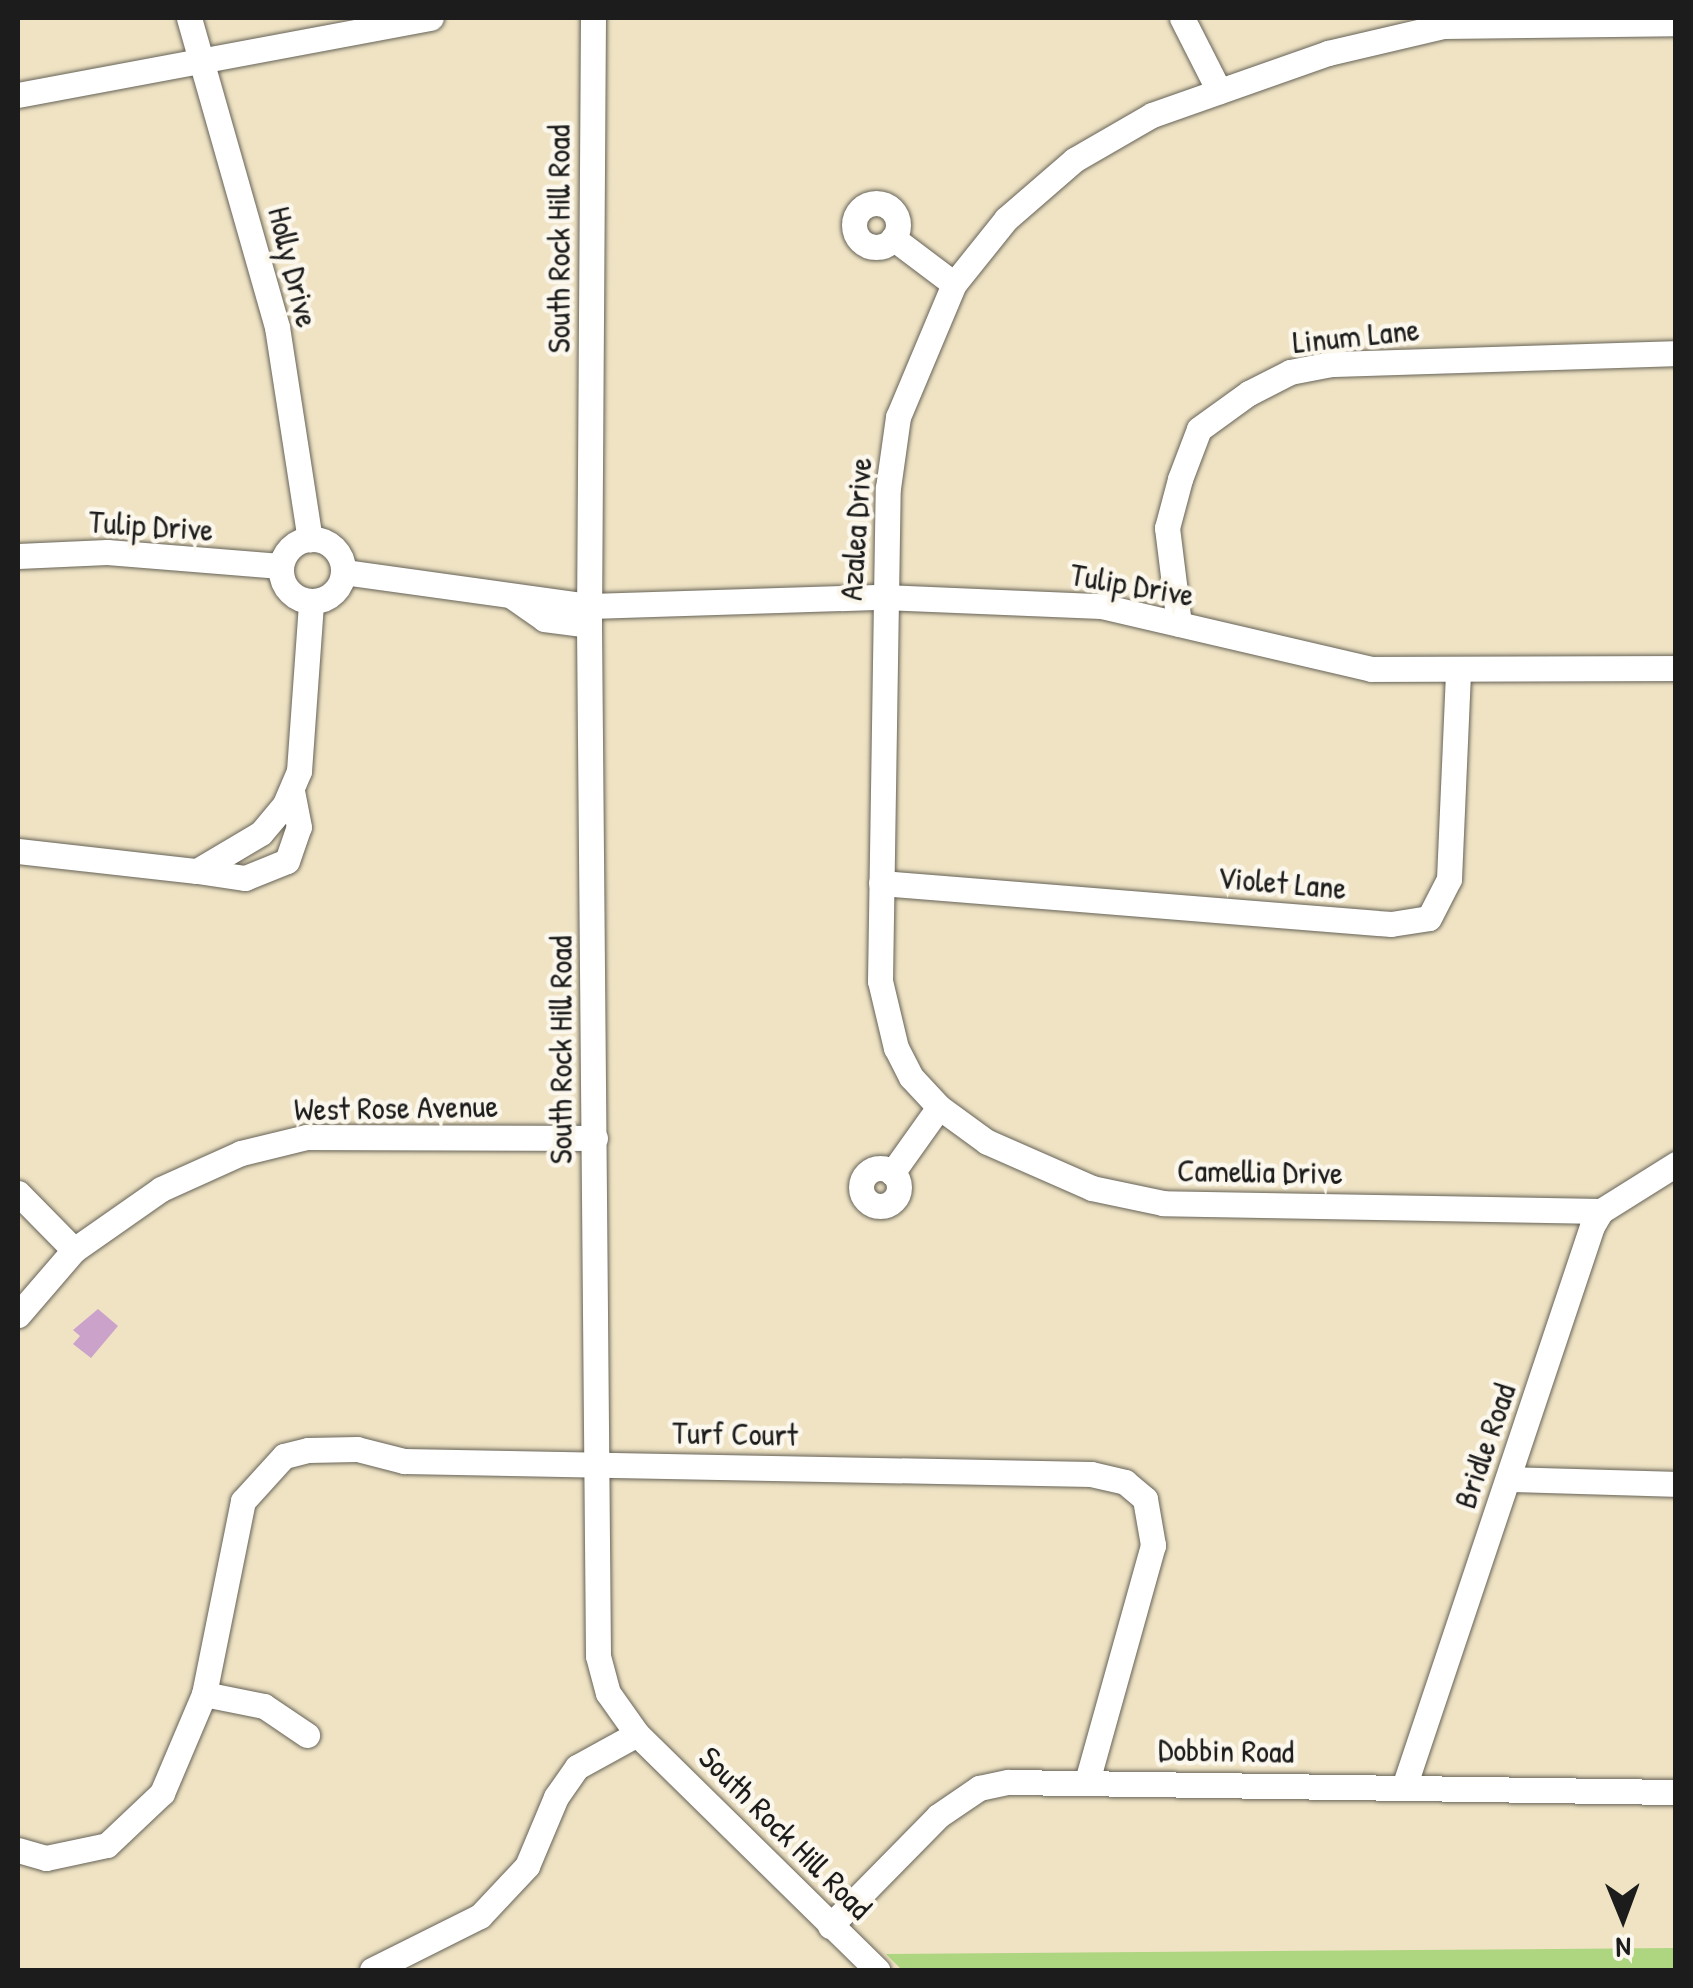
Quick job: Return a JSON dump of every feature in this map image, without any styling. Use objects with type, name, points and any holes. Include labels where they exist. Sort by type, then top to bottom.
[{"type":"street","name":"Holly Drive","points":[[189,18],[205,58],[277,327],[310,539]]},
{"type":"street","points":[[18,94],[431,18]]},
{"type":"street","name":"South Rock Hill Road","points":[[593,18],[590,616],[595,1138],[593,1464],[598,1656],[608,1693],[637,1734],[877,1970]]},
{"type":"street","points":[[1182,18],[1219,91]]},
{"type":"street","name":"Azalea Drive","points":[[939,1108],[911,1077],[883,1016],[883,597],[898,417],[954,284],[1006,219],[1074,160],[1152,115],[1328,53],[1444,26],[1676,23]]},
{"type":"street","points":[[894,238],[954,284]]},
{"type":"street","name":"Linum Lane","points":[[1179,624],[1167,528],[1180,479],[1199,429],[1249,392],[1290,372],[1331,364],[1676,354]]},
{"type":"street","points":[[310,539],[338,552],[344,572],[337,590],[311,602],[291,595],[280,566],[290,547],[310,539]]},
{"type":"street","name":"Tulip Drive","points":[[18,556],[107,552],[280,566]]},
{"type":"street","name":"Tulip Drive","points":[[344,572],[513,597],[590,616],[883,597],[1102,606],[1371,669],[1458,674],[1676,668]]},
{"type":"street","points":[[197,871],[260,833],[292,790],[299,771],[311,602]]},
{"type":"street","name":"Violet Lane","points":[[881,883],[1392,924],[1429,918],[1449,879],[1458,674]]},
{"type":"street","points":[[18,851],[245,878],[287,860],[300,827],[292,790]]},
{"type":"street","points":[[892,1172],[939,1108]]},
{"type":"street","name":"Camellia Drive","points":[[939,1108],[987,1142],[1074,1180],[1163,1204],[1601,1211]]},
{"type":"street","name":"West Rose Avenue","points":[[18,1315],[74,1250],[161,1189],[269,1144],[306,1137],[595,1138]]},
{"type":"street","points":[[1601,1211],[1675,1167]]},
{"type":"street","points":[[18,1193],[74,1250]]},
{"type":"street","name":"Bridle Road","points":[[1404,1786],[1601,1211]]},
{"type":"street","name":"Turf Court","points":[[18,1850],[46,1858],[108,1845],[162,1793],[204,1694],[236,1518],[260,1476],[284,1456],[357,1449],[404,1461],[1092,1474],[1125,1482],[1145,1498],[1153,1545],[1087,1782]]},
{"type":"street","points":[[1508,1478],[1676,1484]]},
{"type":"street","points":[[204,1694],[264,1706],[307,1735]]},
{"type":"street","points":[[372,1970],[480,1916],[527,1866],[556,1796],[577,1767],[637,1734]]},
{"type":"street","name":"Dobbin Road","points":[[830,1926],[938,1816],[979,1788],[1087,1782],[1676,1792]]},
{"type":"green space","points":[[1675,1948],[1675,1970],[902,1970],[886,1954]]},
{"type":"building","points":[[98,1309],[118,1326],[91,1358],[73,1344],[80,1336],[73,1330]]}]
